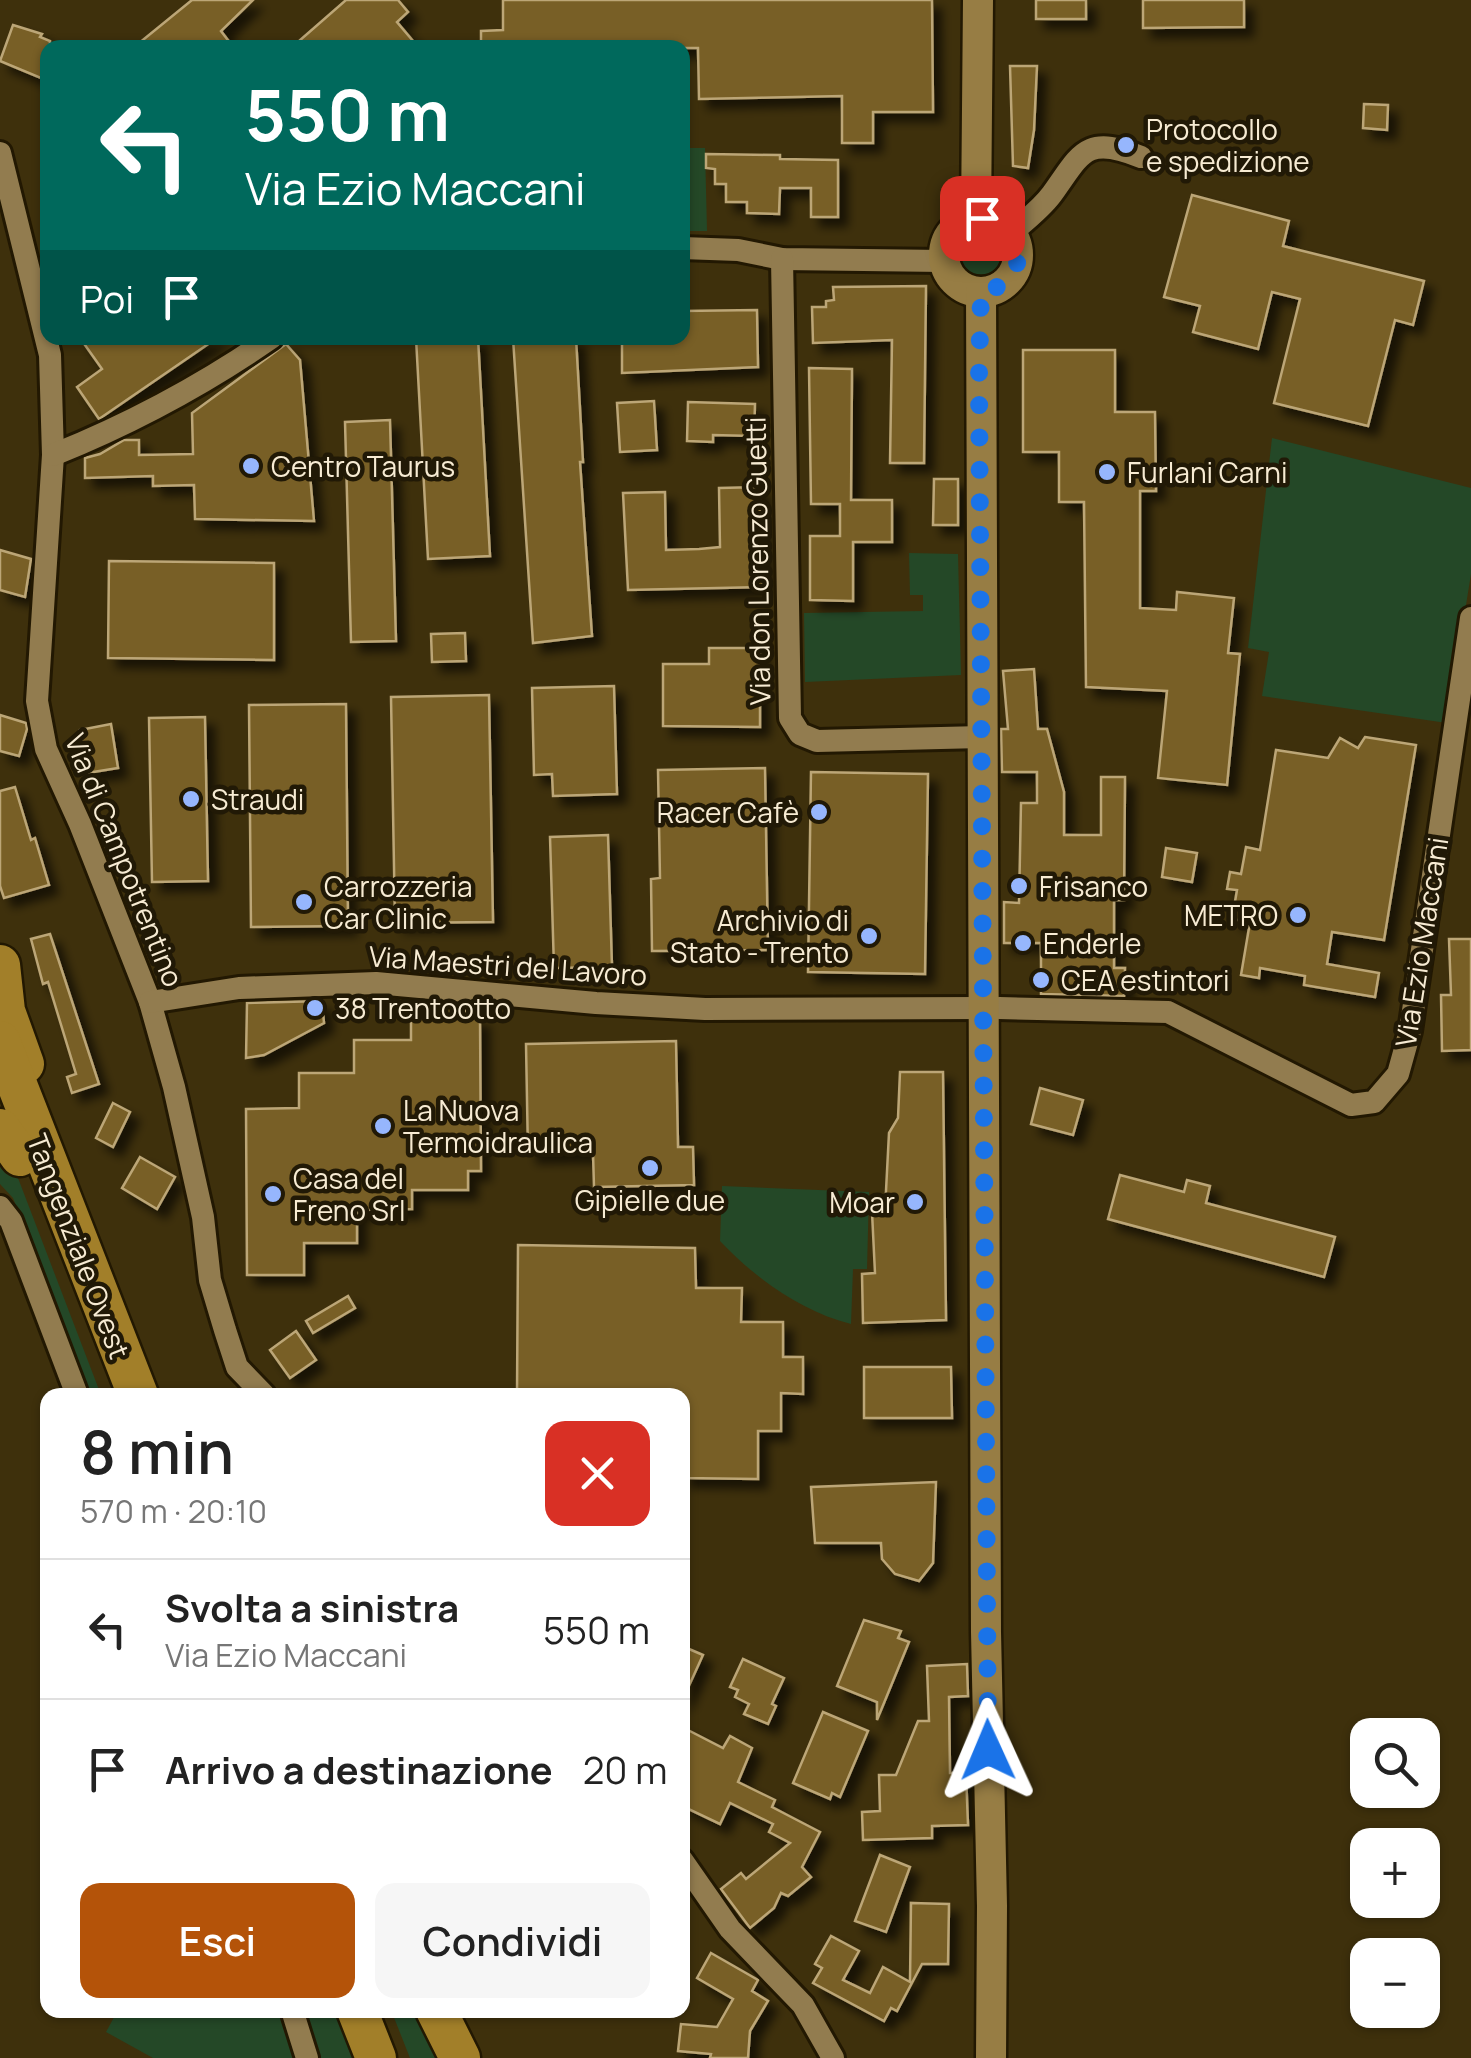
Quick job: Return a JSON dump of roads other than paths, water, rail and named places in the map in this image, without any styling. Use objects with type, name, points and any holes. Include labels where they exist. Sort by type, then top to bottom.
[{"type":"highway","points":[[0,966],[5,1011],[43,1116],[20,1145]]},
{"type":"highway","name":"Tangenziale Ovest","points":[[0,1041],[20,1145],[111,1388]]},
{"type":"highway","name":"Tangenziale Ovest","points":[[0,1101],[135,1388]]},
{"type":"highway","points":[[357,2018],[366,2058]]},
{"type":"highway","points":[[358,2018],[376,2058]]},
{"type":"highway","points":[[380,2018],[396,2058]]},
{"type":"highway","points":[[440,2018],[460,2058]]},
{"type":"street","points":[[976,218],[978,0]]},
{"type":"street","points":[[1011,232],[1049,198],[1068,167],[1085,152],[1102,147],[1141,157]]},
{"type":"street","name":"Via di Campotrentino","points":[[0,153],[40,315]]},
{"type":"street","points":[[976,218],[996,220],[1011,232],[1018,252],[1014,273],[998,288],[972,291],[954,281],[944,260],[952,231],[976,218]]},
{"type":"street","points":[[690,248],[738,250],[782,260],[944,260]]},
{"type":"street","name":"Via don Lorenzo Guetti","points":[[782,260],[790,718],[800,734],[816,741],[982,737]]},
{"type":"street","points":[[981,292],[982,737],[991,1008],[992,2058]]},
{"type":"street","name":"Via di Campotrentino","points":[[48,345],[53,455],[37,701],[46,750],[80,824],[150,1002],[203,1216],[210,1280],[237,1368],[257,1388]]},
{"type":"street","points":[[53,455],[113,431],[260,345]]},
{"type":"street","name":"Via Ezio Maccani","points":[[991,1008],[1168,1012],[1351,1105],[1374,1102],[1398,1074],[1410,1031],[1471,618]]},
{"type":"street","name":"Via Maestri del Lavoro","points":[[150,1002],[240,988],[376,983],[596,1003],[705,1008],[991,1008]]},
{"type":"street","points":[[0,1208],[11,1221],[74,1388]]},
{"type":"street","points":[[690,1872],[730,1929],[803,2004],[833,2058]]},
{"type":"street","points":[[294,2018],[307,2058]]},
{"type":"place","name":"Protocollo e spedizione","points":[[1126,145]]},
{"type":"place","name":"Centro Taurus","points":[[251,466]]},
{"type":"place","name":"Furlani Carni","points":[[1107,472]]},
{"type":"place","name":"Straudi","points":[[191,799]]},
{"type":"place","name":"Racer Cafè","points":[[819,812]]},
{"type":"place","name":"Frisanco","points":[[1019,886]]},
{"type":"place","name":"Carrozzeria Car Clinic","points":[[304,902]]},
{"type":"place","name":"METRO","points":[[1298,915]]},
{"type":"place","name":"Archivio di Stato - Trento","points":[[869,936]]},
{"type":"place","name":"Enderle","points":[[1023,943]]},
{"type":"place","name":"CEA estintori","points":[[1041,980]]},
{"type":"place","name":"38 Trentootto","points":[[315,1008]]},
{"type":"place","name":"La Nuova Termoidraulica","points":[[383,1126]]},
{"type":"place","name":"Gipielle due","points":[[650,1168]]},
{"type":"place","name":"Casa del Freno Srl","points":[[273,1194]]},
{"type":"place","name":"Moar","points":[[915,1202]]}]
